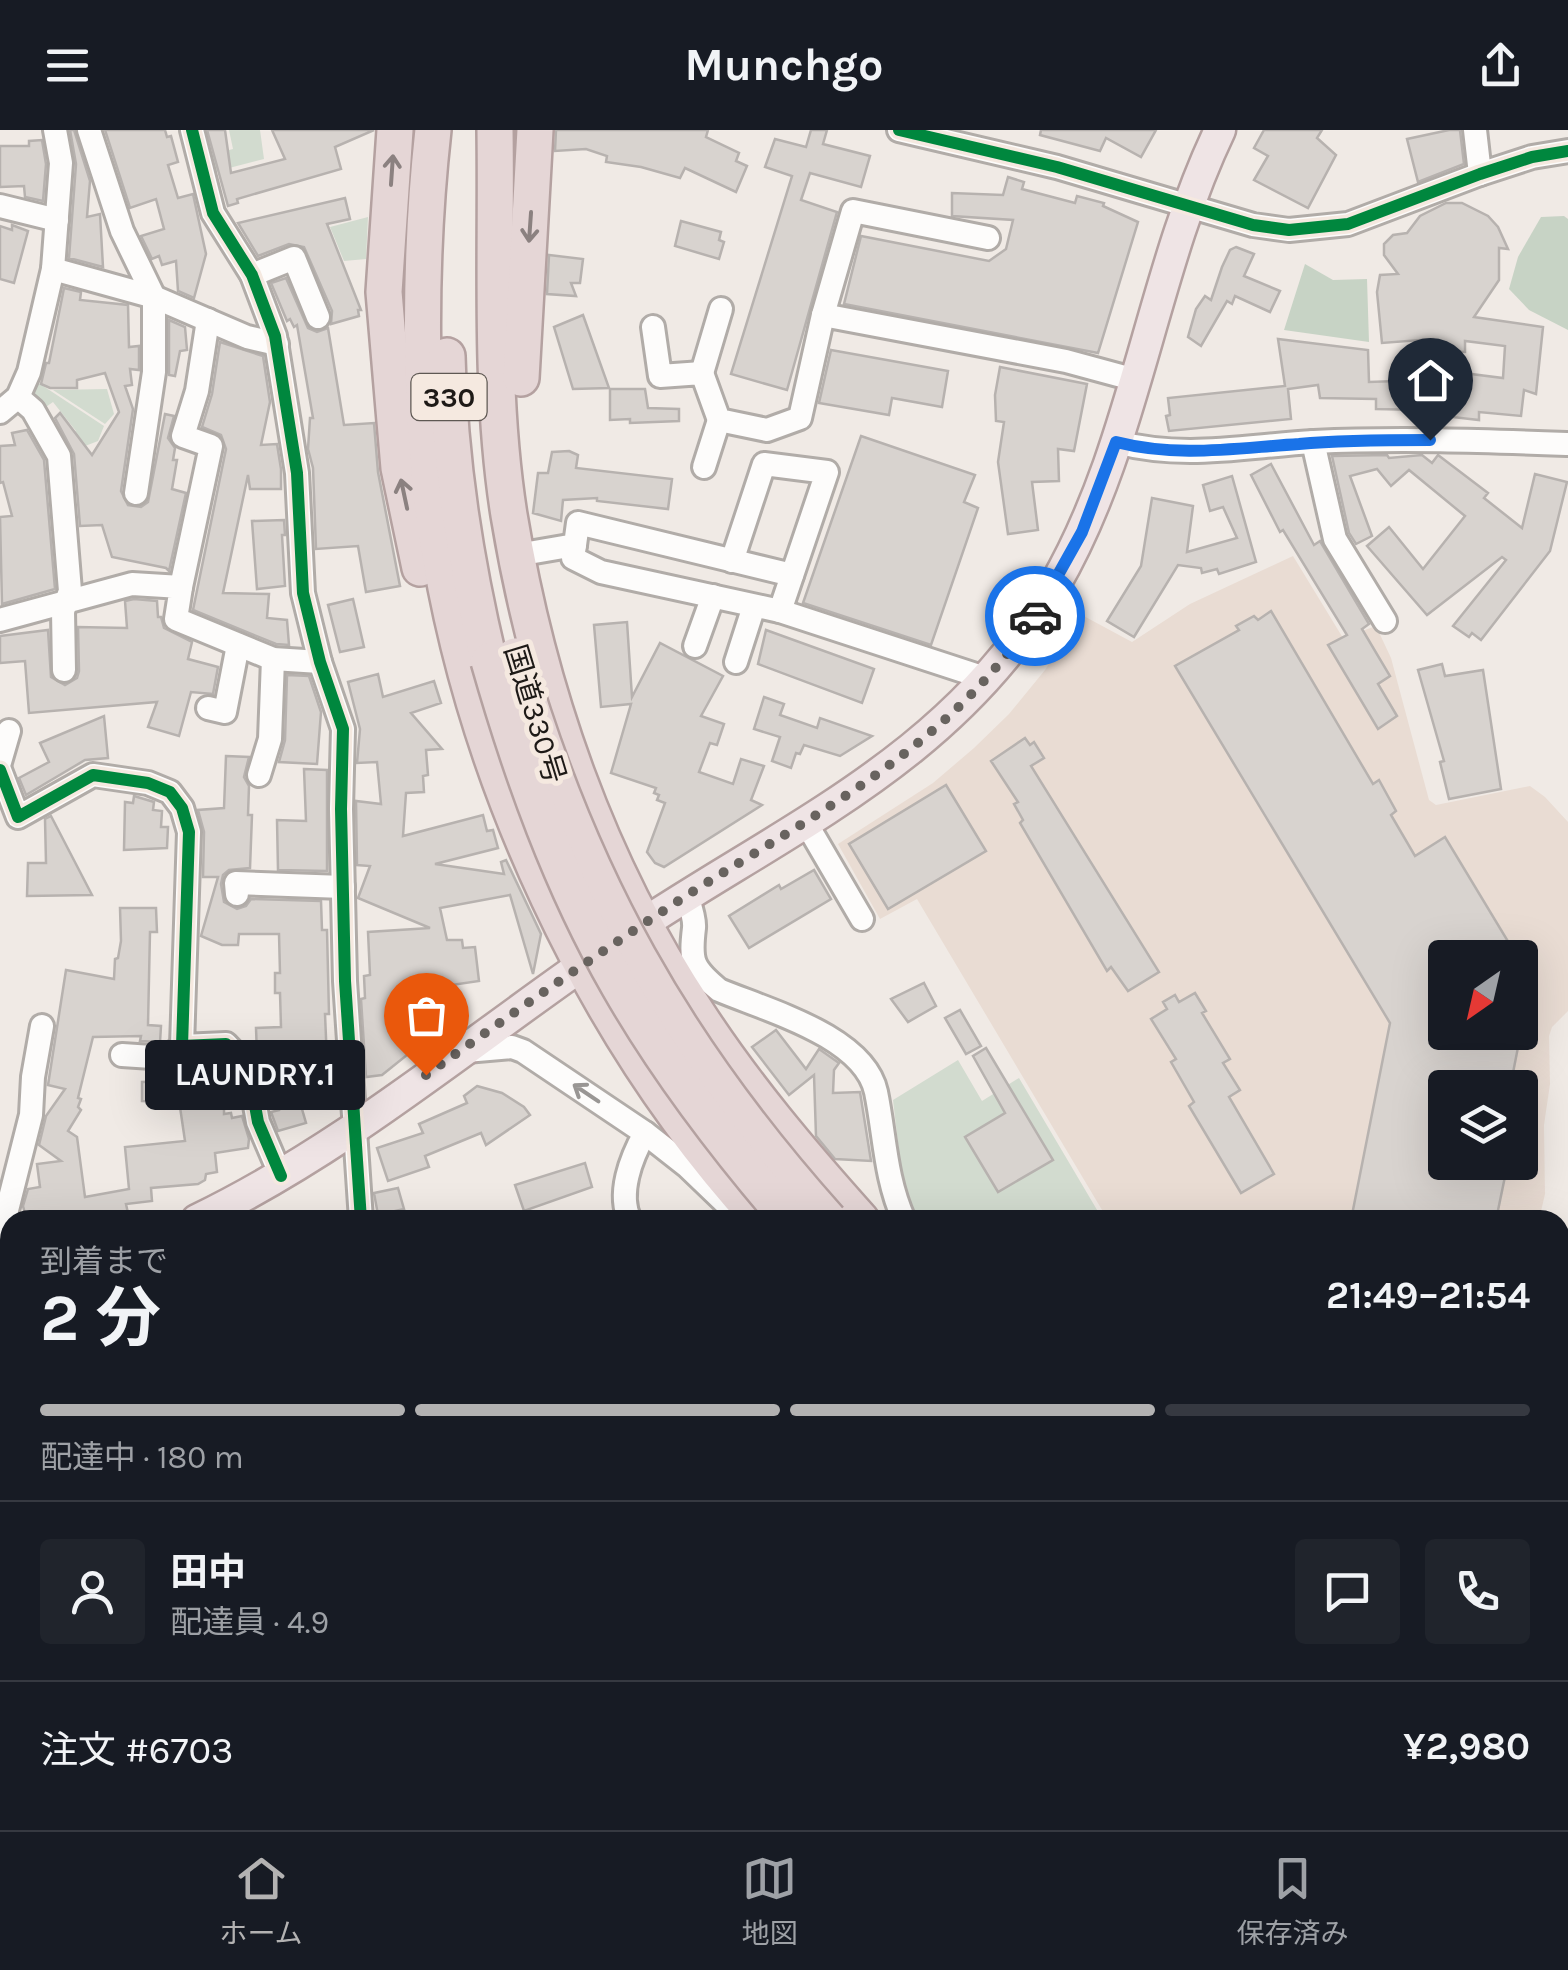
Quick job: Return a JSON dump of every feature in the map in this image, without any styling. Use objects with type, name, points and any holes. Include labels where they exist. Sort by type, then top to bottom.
[{"type":"highway","points":[[395,130],[384,292],[398,468],[434,634],[456,669],[491,666]]},
{"type":"highway","points":[[434,130],[425,199],[425,412],[442,563],[491,666],[499,775],[529,852],[628,1044],[670,1109],[753,1210]]},
{"type":"highway","name":"国道330号","points":[[451,130],[447,307],[450,431],[465,549],[491,666],[530,792],[578,906],[618,986],[694,1102],[781,1210]]},
{"type":"highway","name":"国道330号","points":[[479,130],[477,429],[488,530],[491,666],[534,721],[577,836],[635,955],[720,1088],[821,1210]]},
{"type":"highway","points":[[495,130],[497,364],[509,513],[529,615],[574,768],[645,923],[695,1012],[745,1082],[853,1210]]},
{"type":"highway","points":[[509,513],[519,437],[535,130]]},
{"type":"main road","points":[[215,1210],[281,1176],[356,1128],[645,923],[806,823],[921,744],[988,679],[1034,617],[1069,558],[1116,442],[1190,205],[1220,130]]},
{"type":"street","points":[[55,130],[61,163],[53,269],[29,372],[9,404],[32,410],[58,456],[70,591],[66,603],[64,670]]},
{"type":"street","points":[[89,130],[122,231],[154,297],[154,372],[136,493]]},
{"type":"street","points":[[192,130],[213,214],[252,276],[277,344],[297,473],[303,593],[320,662],[343,729],[345,981],[360,1210]]},
{"type":"street","points":[[900,130],[1057,167],[1270,228],[1326,228],[1532,157],[1568,151]]},
{"type":"street","points":[[1475,130],[1480,174]]},
{"type":"street","points":[[0,206],[57,220]]},
{"type":"street","points":[[718,420],[767,430],[800,418],[823,315],[854,211],[988,238]]},
{"type":"street","points":[[252,276],[294,258],[318,317]]},
{"type":"street","points":[[53,269],[154,297],[247,336],[277,344]]},
{"type":"street","points":[[704,467],[718,420],[702,374],[721,309]]},
{"type":"street","points":[[823,315],[1066,362],[1136,380]]},
{"type":"street","points":[[208,320],[197,391],[184,436],[212,446],[176,619],[274,659],[320,662]]},
{"type":"street","points":[[652,326],[660,376],[702,374]]},
{"type":"street","points":[[1116,442],[1145,450],[1184,453],[1313,442],[1568,444]]},
{"type":"street","points":[[1313,442],[1335,539],[1384,621]]},
{"type":"street","points":[[732,561],[764,464],[827,472],[780,611]]},
{"type":"street","points":[[792,576],[578,523],[573,558],[601,572],[780,611],[988,679]]},
{"type":"street","points":[[518,555],[575,546]]},
{"type":"street","points":[[0,620],[132,584],[181,588]]},
{"type":"street","points":[[695,646],[713,596]]},
{"type":"street","points":[[736,662],[754,606]]},
{"type":"street","points":[[208,708],[224,712],[238,646]]},
{"type":"street","points":[[259,775],[270,738],[274,659]]},
{"type":"street","points":[[0,762],[8,731]]},
{"type":"street","points":[[0,770],[9,821],[93,775],[148,782],[170,792],[182,808],[189,832],[182,1046]]},
{"type":"street","points":[[806,823],[862,920]]},
{"type":"street","points":[[237,894],[236,883],[343,887]]},
{"type":"street","points":[[688,896],[694,924],[690,952],[702,976],[719,990],[839,1042],[863,1064],[876,1088],[892,1194],[899,1210]]},
{"type":"street","points":[[7,1210],[28,1127],[42,1026]]},
{"type":"street","points":[[122,1055],[167,1058],[182,1046],[226,1044],[248,1067],[258,1122],[281,1176]]},
{"type":"street","points":[[458,1052],[495,1047],[524,1051],[645,1134],[687,1166],[733,1210]]},
{"type":"street","points":[[19,1060],[19,1087],[28,1127]]},
{"type":"street","points":[[625,1210],[629,1171],[645,1134]]},
{"type":"shaded area","points":[[229,130],[260,130],[264,159],[210,173],[206,156],[233,149]]},
{"type":"shaded area","points":[[368,217],[366,259],[344,261],[330,227]]},
{"type":"shaded area","points":[[34,380],[104,426],[98,441],[80,448],[76,431],[53,402],[40,411],[27,391]]},
{"type":"shaded area","points":[[107,389],[114,414],[105,424],[53,390]]},
{"type":"shaded area","points":[[1293,556],[1343,638],[1376,626],[1391,658],[1429,800],[1436,805],[1530,786],[1568,822],[1568,1011],[1552,1027],[1549,1036],[1550,1084],[1544,1125],[1545,1194],[1541,1210],[1102,1210],[917,899],[880,919],[838,844],[933,783],[974,748],[1045,670],[1080,614],[1132,642],[1190,604]]},
{"type":"shaded area","points":[[958,1060],[982,1101],[1019,1078],[1097,1210],[914,1210],[903,1186],[893,1100]]},
{"type":"green space","points":[[1541,217],[1568,219],[1568,330],[1529,310],[1509,289],[1518,257]]},
{"type":"green space","points":[[1305,264],[1333,280],[1367,279],[1369,342],[1284,330]]},
{"type":"building","points":[[70,130],[74,130],[90,181],[87,217],[100,214],[103,267],[69,258],[76,164]]},
{"type":"building","points":[[105,130],[165,130],[167,137],[171,136],[178,162],[168,165],[178,198],[193,194],[206,254],[194,298],[178,291],[176,261],[162,265],[159,256],[152,259],[141,236],[164,229],[156,199],[130,208]]},
{"type":"building","points":[[207,130],[225,130],[231,173],[285,159],[272,130],[374,130],[335,147],[341,169],[237,199],[238,203],[228,206]]},
{"type":"building","points":[[556,130],[708,130],[706,137],[739,153],[736,161],[747,166],[736,192],[685,168],[680,178],[606,162],[607,156],[586,149],[555,151]]},
{"type":"building","points":[[811,130],[827,130],[823,144],[870,156],[861,187],[810,173],[801,200],[837,212],[787,390],[731,374],[792,176],[765,167],[775,139],[806,147]]},
{"type":"building","points":[[1041,130],[1156,130],[1141,157],[1106,138],[1100,151],[1040,135]]},
{"type":"building","points":[[1264,130],[1322,130],[1317,138],[1336,155],[1308,208],[1254,180],[1268,156],[1254,148]]},
{"type":"building","points":[[1460,130],[1464,164],[1418,182],[1407,139]]},
{"type":"building","points":[[42,140],[46,164],[43,201],[25,197],[24,186],[0,187],[0,146],[29,146],[29,141]]},
{"type":"building","points":[[1008,177],[1024,182],[1022,189],[1075,203],[1077,196],[1104,203],[1103,206],[1138,222],[1098,353],[844,304],[861,236],[989,261],[1006,249],[1013,220],[952,216],[952,193],[1003,195]]},
{"type":"building","points":[[345,198],[350,219],[327,224],[361,310],[359,316],[331,324],[332,311],[304,247],[289,244],[258,256],[238,223]]},
{"type":"building","points":[[1446,203],[1462,203],[1488,216],[1508,249],[1499,248],[1499,280],[1474,317],[1543,327],[1536,394],[1524,390],[1521,416],[1479,412],[1479,420],[1452,417],[1453,409],[1422,405],[1421,410],[1376,409],[1376,399],[1320,398],[1318,385],[1288,389],[1291,419],[1169,431],[1168,398],[1285,386],[1278,339],[1368,350],[1369,382],[1455,379],[1455,372],[1503,378],[1505,346],[1465,341],[1465,352],[1432,350],[1433,339],[1382,343],[1377,292],[1380,275],[1398,274],[1384,255],[1384,244],[1393,235],[1407,233],[1420,216]]},
{"type":"building","points":[[681,221],[721,232],[719,240],[724,242],[719,259],[675,246]]},
{"type":"building","points":[[12,225],[28,231],[14,283],[0,279],[0,226],[12,230]]},
{"type":"building","points":[[1236,247],[1254,254],[1244,276],[1280,291],[1270,312],[1235,296],[1232,304],[1227,301],[1201,346],[1188,337],[1196,309],[1205,296],[1211,300],[1230,250]]},
{"type":"building","points":[[549,255],[583,259],[580,283],[571,283],[576,296],[547,294]]},
{"type":"building","points":[[286,278],[308,328],[317,332],[328,328],[344,425],[374,423],[378,472],[400,586],[366,592],[358,546],[316,549],[313,468],[308,449],[313,418],[297,325],[287,321],[271,283]]},
{"type":"building","points":[[64,288],[81,292],[80,300],[128,305],[129,347],[139,346],[139,370],[130,369],[132,385],[125,386],[133,409],[121,491],[128,505],[141,507],[148,502],[165,414],[174,416],[168,438],[175,448],[173,460],[177,460],[172,489],[186,493],[169,571],[112,557],[102,525],[80,526],[74,454],[55,418],[60,413],[92,455],[119,412],[105,373],[77,380],[77,388],[41,384]]},
{"type":"building","points":[[583,315],[609,388],[573,389],[554,327]]},
{"type":"building","points":[[169,320],[185,327],[187,350],[180,351],[175,376],[169,375]]},
{"type":"building","points":[[220,342],[263,356],[270,402],[261,445],[277,444],[281,469],[281,489],[250,489],[248,475],[223,593],[269,594],[267,618],[287,620],[289,645],[276,644],[193,610],[226,449],[221,435],[202,427]]},
{"type":"building","points":[[831,350],[948,371],[942,407],[892,398],[889,415],[819,403]]},
{"type":"building","points":[[1000,367],[1087,384],[1074,451],[1058,449],[1059,481],[1032,482],[1038,530],[1008,534],[998,462],[1004,422],[996,421]]},
{"type":"building","points":[[610,389],[645,389],[648,408],[679,409],[679,421],[610,420]]},
{"type":"building","points":[[27,430],[44,460],[55,589],[2,604],[0,517],[12,516],[3,482],[0,483],[0,446],[15,445],[12,433]]},
{"type":"building","points":[[861,436],[975,475],[964,502],[978,508],[931,645],[803,603]]},
{"type":"building","points":[[552,452],[578,455],[576,468],[672,479],[668,509],[597,498],[563,500],[561,521],[533,513],[538,473],[548,473]]},
{"type":"building","points":[[1422,455],[1432,463],[1438,455],[1488,493],[1484,498],[1522,528],[1535,474],[1567,482],[1550,551],[1481,640],[1453,626],[1506,560],[1502,557],[1427,615],[1367,546],[1389,527],[1423,569],[1465,516],[1409,470],[1391,486],[1377,469],[1350,476],[1372,536],[1356,544],[1349,533],[1332,456]]},
{"type":"building","points":[[1271,464],[1314,545],[1320,541],[1369,624],[1362,629],[1390,676],[1378,684],[1397,716],[1378,729],[1328,645],[1347,635],[1283,530],[1280,532],[1251,475]]},
{"type":"building","points":[[1232,476],[1256,562],[1219,574],[1217,569],[1202,573],[1201,568],[1178,565],[1134,637],[1107,621],[1141,566],[1152,498],[1193,506],[1187,552],[1237,538],[1223,507],[1210,511],[1203,485]]},
{"type":"building","points":[[284,520],[285,586],[257,589],[252,521]]},
{"type":"building","points":[[353,599],[364,647],[340,652],[328,605]]},
{"type":"building","points":[[125,601],[157,601],[158,617],[164,628],[192,642],[188,659],[218,667],[213,694],[191,692],[179,736],[148,727],[157,702],[29,713],[25,661],[0,663],[0,636],[48,630],[51,677],[65,685],[77,678],[79,671],[78,627],[127,628]]},
{"type":"building","points":[[1271,611],[1373,784],[1379,780],[1396,811],[1391,815],[1415,856],[1445,837],[1507,940],[1428,940],[1428,1050],[1517,1050],[1514,1070],[1428,1070],[1428,1180],[1504,1180],[1498,1210],[1353,1210],[1390,1023],[1175,666],[1239,630],[1236,626],[1254,616],[1258,620]]},
{"type":"building","points":[[627,622],[632,697],[660,643],[723,676],[701,716],[724,724],[717,745],[710,743],[699,772],[733,784],[741,759],[764,766],[751,800],[762,805],[664,867],[647,852],[665,803],[657,800],[656,788],[611,773],[631,704],[601,707],[594,625]]},
{"type":"building","points":[[766,630],[874,669],[862,703],[758,664]]},
{"type":"building","points":[[1442,664],[1445,676],[1483,670],[1501,789],[1449,799],[1440,762],[1444,761],[1418,670]]},
{"type":"building","points":[[378,674],[383,697],[434,681],[441,703],[411,713],[442,749],[426,750],[428,775],[423,776],[424,792],[406,793],[403,836],[483,815],[498,848],[435,864],[504,874],[501,862],[506,860],[541,934],[533,974],[510,895],[440,908],[447,940],[462,940],[463,948],[475,947],[479,981],[431,991],[395,993],[401,1035],[412,1034],[412,1051],[382,1075],[366,1077],[361,999],[365,998],[364,976],[370,975],[368,932],[430,928],[358,898],[370,866],[357,865],[356,801],[381,804],[377,762],[357,763],[360,729],[348,682]]},
{"type":"building","points":[[287,675],[309,676],[321,712],[317,764],[279,762],[285,740]]},
{"type":"building","points":[[764,697],[784,704],[780,715],[817,728],[820,718],[872,736],[840,756],[804,745],[800,754],[796,753],[791,768],[772,761],[780,737],[754,729]]},
{"type":"building","points":[[104,716],[108,758],[85,760],[26,795],[19,778],[49,762],[40,743]]},
{"type":"building","points":[[1025,738],[1030,745],[1034,742],[1044,758],[1031,766],[1159,972],[1128,991],[1111,967],[1107,971],[1020,823],[1023,820],[1014,804],[1018,802],[991,761]]},
{"type":"building","points":[[226,756],[249,757],[244,777],[249,786],[248,815],[252,815],[250,868],[229,870],[223,875],[224,902],[237,909],[251,899],[321,901],[322,930],[327,930],[329,1014],[325,1014],[327,1061],[335,1063],[334,1106],[302,1109],[306,1123],[278,1131],[271,1112],[279,1110],[270,1057],[257,1055],[256,1028],[281,1027],[280,993],[275,993],[275,973],[280,973],[279,934],[239,934],[238,945],[222,945],[201,936],[218,877],[203,877],[204,832],[198,810],[224,808]]},
{"type":"building","points":[[304,769],[327,770],[327,871],[278,870],[277,820],[306,821]]},
{"type":"building","points":[[946,785],[986,851],[888,909],[849,844]]},
{"type":"building","points":[[134,796],[154,802],[153,810],[162,811],[161,827],[168,827],[167,848],[124,850],[125,802],[133,803]]},
{"type":"building","points":[[51,816],[92,895],[27,896],[28,863],[46,863],[45,819]]},
{"type":"building","points":[[814,870],[831,899],[749,948],[729,916],[779,885],[781,889]]},
{"type":"building","points":[[120,908],[156,908],[157,932],[150,932],[148,1025],[161,1026],[160,1042],[140,1041],[141,1036],[93,1037],[78,1098],[81,1110],[68,1131],[77,1137],[85,1197],[129,1189],[125,1147],[185,1141],[180,1107],[169,1107],[169,1102],[142,1101],[142,1082],[198,1080],[198,1060],[220,1059],[224,1063],[224,1114],[231,1113],[232,1118],[242,1116],[248,1148],[215,1153],[217,1172],[206,1174],[205,1180],[151,1188],[152,1201],[126,1204],[127,1210],[24,1210],[28,1189],[40,1187],[37,1164],[61,1161],[39,1145],[46,1116],[65,1089],[48,1085],[66,970],[114,979],[121,941]]},
{"type":"building","points":[[924,983],[936,1006],[908,1022],[891,999]]},
{"type":"building","points":[[1195,993],[1206,1011],[1202,1013],[1230,1059],[1223,1063],[1240,1090],[1229,1097],[1274,1174],[1241,1193],[1189,1106],[1194,1102],[1171,1062],[1176,1059],[1151,1019],[1167,1009],[1163,1002],[1175,995],[1179,1002]]},
{"type":"building","points":[[960,1010],[981,1046],[966,1054],[945,1018]]},
{"type":"building","points":[[776,1030],[806,1069],[819,1049],[839,1063],[834,1070],[833,1093],[860,1092],[871,1161],[835,1159],[816,1136],[814,1075],[789,1095],[752,1047]]},
{"type":"building","points":[[986,1048],[1053,1160],[998,1192],[965,1137],[1005,1113],[973,1056]]},
{"type":"building","points":[[477,1086],[502,1093],[530,1115],[486,1145],[481,1133],[425,1156],[429,1167],[388,1181],[377,1148],[423,1133],[419,1124],[467,1103],[464,1096]]},
{"type":"building","points":[[585,1163],[592,1187],[524,1210],[515,1185]]},
{"type":"building","points":[[398,1188],[404,1209],[377,1210],[374,1193]]},
{"type":"cycle path","points":[[192,130],[213,213],[252,275],[275,336],[297,473],[303,593],[320,662],[343,729],[345,981],[360,1210]]},
{"type":"cycle path","points":[[899,130],[1057,167],[1253,225],[1289,230],[1348,224],[1480,174],[1532,157],[1568,151]]},
{"type":"cycle path","points":[[0,770],[18,817],[93,775],[148,783],[170,792],[182,808],[189,832],[182,1046],[226,1044],[248,1067],[258,1122],[281,1176]]},
{"type":"way so far","points":[[426,1075],[614,943],[817,816],[921,744],[988,679],[1035,616]]},
{"type":"place","name":"LAUNDRY.1","points":[[426,1075]]},
{"type":"route","points":[[1035,616],[1082,532],[1116,442],[1145,450],[1184,453],[1313,442],[1430,440]]}]
